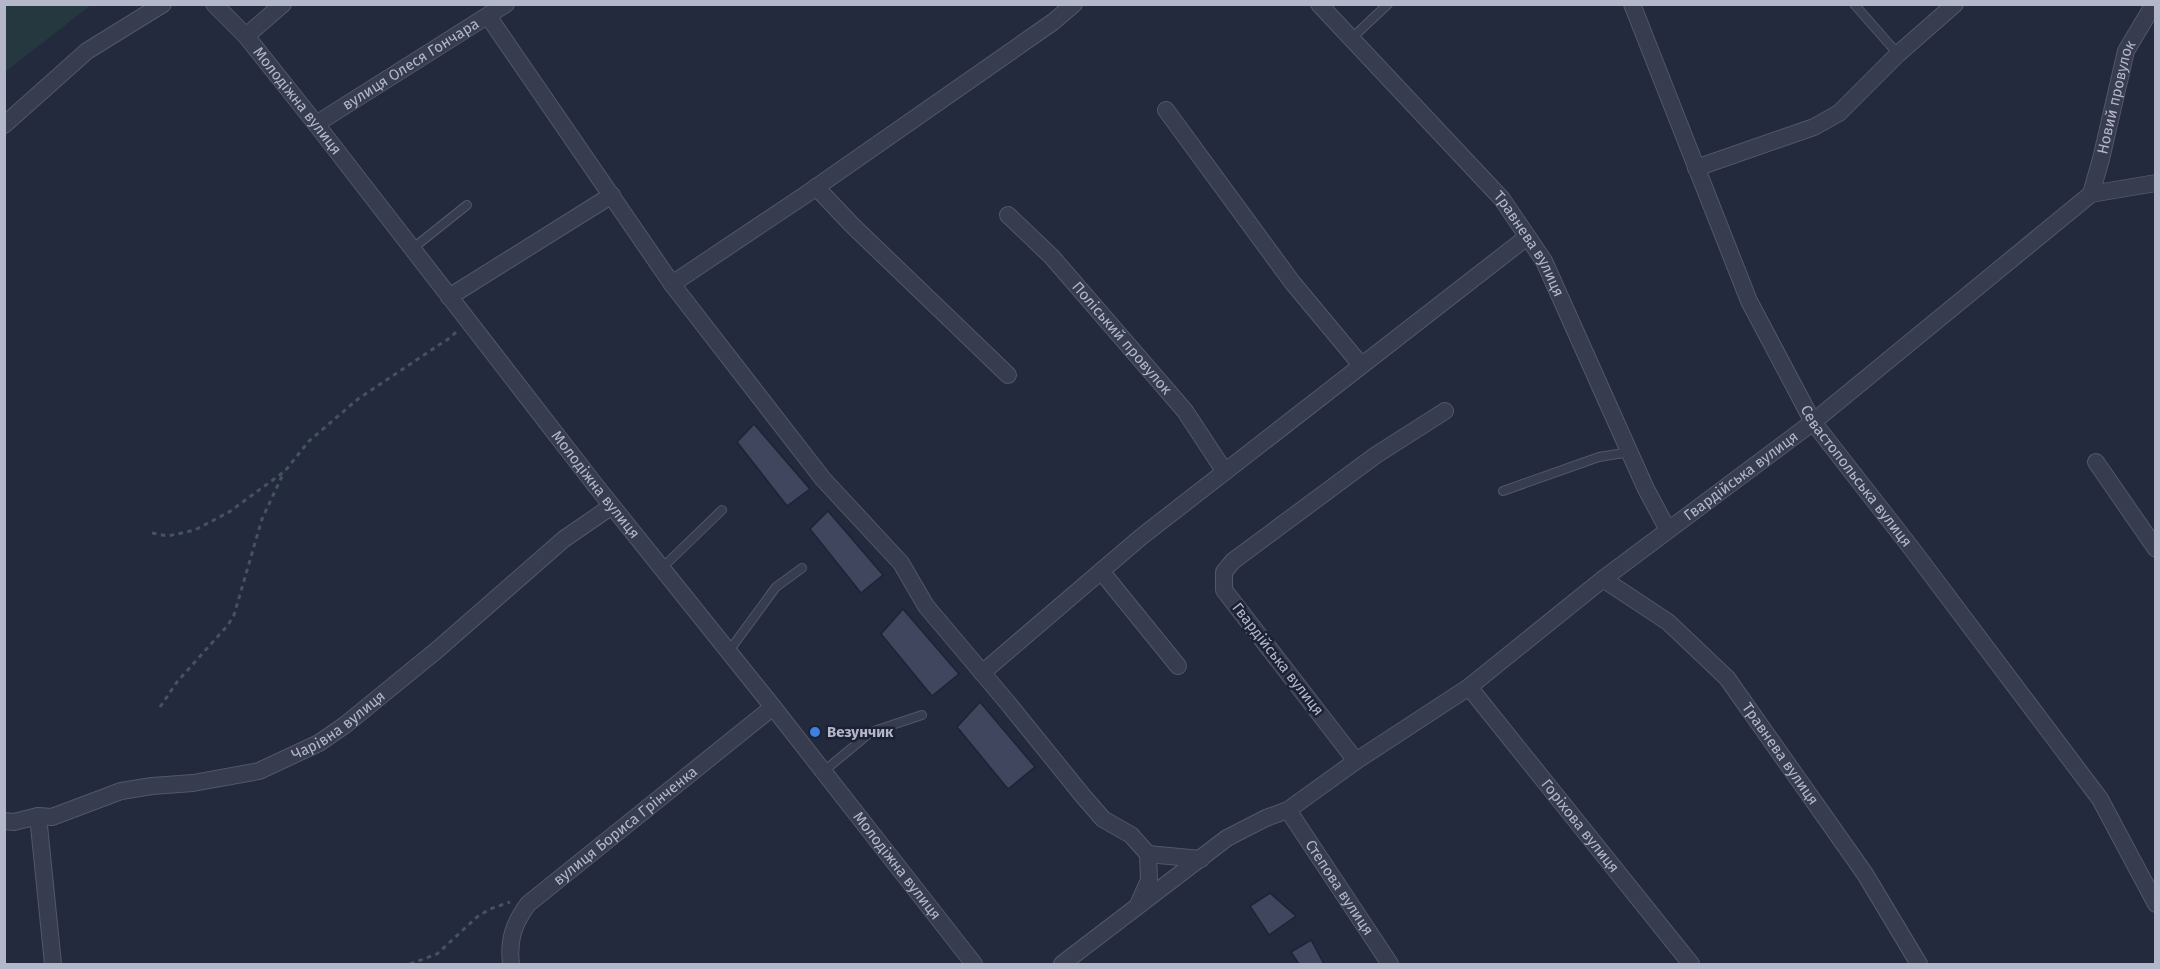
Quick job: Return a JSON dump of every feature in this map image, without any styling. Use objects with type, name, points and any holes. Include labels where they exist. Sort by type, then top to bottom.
[{"type":"street","points":[[4,125],[87,51],[163,4]]},
{"type":"street","name":"Молодіжна вулиця","points":[[214,4],[246,36],[316,124],[612,506],[824,771],[974,964]]},
{"type":"street","points":[[246,36],[283,4]]},
{"type":"street","name":"вулиця Олеся Гончара","points":[[316,124],[506,4]]},
{"type":"street","points":[[672,284],[816,187],[1044,28],[1074,4]]},
{"type":"street","name":"Травнева вулиця","points":[[1319,4],[1502,199],[1544,261],[1647,489],[1668,530]]},
{"type":"street","name":"Севастопольська вулиця","points":[[1632,4],[1749,301],[1813,422],[1912,549],[2100,799],[2156,904]]},
{"type":"street","points":[[1695,168],[1814,127],[1839,113],[1898,54],[1955,4]]},
{"type":"street","name":"Новий провулок","points":[[2091,194],[2126,51],[2154,4]]},
{"type":"street","points":[[488,16],[672,284],[823,479],[901,563],[926,606],[1104,819],[1131,835],[1148,854],[1149,880],[1137,907]]},
{"type":"street","points":[[1166,110],[1292,282],[1361,366]]},
{"type":"street","name":"Гвардійська вулиця","points":[[1062,964],[1227,838],[1266,818],[1288,810],[1356,760],[1469,687],[1603,579],[1813,422],[2091,194],[2156,183]]},
{"type":"street","points":[[816,187],[852,225],[1008,375]]},
{"type":"street","points":[[449,297],[612,195]]},
{"type":"street","name":"Поліський провулок","points":[[1008,215],[1052,257],[1185,411],[1225,472]]},
{"type":"street","points":[[982,673],[1141,537],[1527,237]]},
{"type":"street","name":"Гвардійська вулиця","points":[[1356,760],[1224,590],[1224,572],[1233,561],[1376,454],[1445,411]]},
{"type":"street","points":[[2096,462],[2156,549]]},
{"type":"street","name":"Чарівна вулиця","points":[[4,821],[14,822],[38,816],[52,817],[121,791],[193,783],[259,771],[319,742],[345,725],[437,650],[564,539],[612,506]]},
{"type":"street","points":[[1101,571],[1178,666]]},
{"type":"street","name":"Травнева вулиця","points":[[1603,579],[1668,622],[1727,678],[1865,874],[1919,964]]},
{"type":"street","name":"Горіхова вулиця","points":[[1469,687],[1691,964]]},
{"type":"street","name":"вулиця Бориса Грінченка","points":[[511,964],[509,950],[512,934],[518,918],[528,904],[773,707]]},
{"type":"street","name":"Степова вулиця","points":[[1288,810],[1390,964]]},
{"type":"street","points":[[38,816],[53,964]]},
{"type":"street","points":[[1148,854],[1201,859]]},
{"type":"lane","points":[[1352,38],[1388,4]]},
{"type":"lane","points":[[1854,4],[1898,54]]},
{"type":"lane","points":[[412,249],[467,205]]},
{"type":"lane","points":[[1503,491],[1599,456],[1630,452]]},
{"type":"lane","points":[[662,568],[722,510]]},
{"type":"lane","points":[[729,651],[776,587],[802,568]]},
{"type":"lane","points":[[824,771],[871,732],[922,715]]},
{"type":"path","points":[[160,707],[177,682],[228,625],[234,615],[262,519],[285,471],[309,441],[358,399],[451,337],[467,320]]},
{"type":"path","points":[[153,533],[168,536],[195,530],[229,512],[285,471]]},
{"type":"path","points":[[410,964],[436,954],[477,916],[515,900]]},
{"type":"shaded area","points":[[5,4],[91,4],[91,5],[5,72]]},
{"type":"building","points":[[754,424],[810,489],[787,506],[737,442]]},
{"type":"building","points":[[828,511],[883,575],[861,593],[810,529]]},
{"type":"building","points":[[903,609],[959,674],[932,696],[881,634]]},
{"type":"building","points":[[980,702],[1035,767],[1008,789],[957,727]]},
{"type":"building","points":[[1270,893],[1296,916],[1269,935],[1250,906]]},
{"type":"building","points":[[1311,940],[1324,964],[1299,964],[1291,952]]},
{"type":"place","name":"Везунчик","points":[[815,732]]}]
